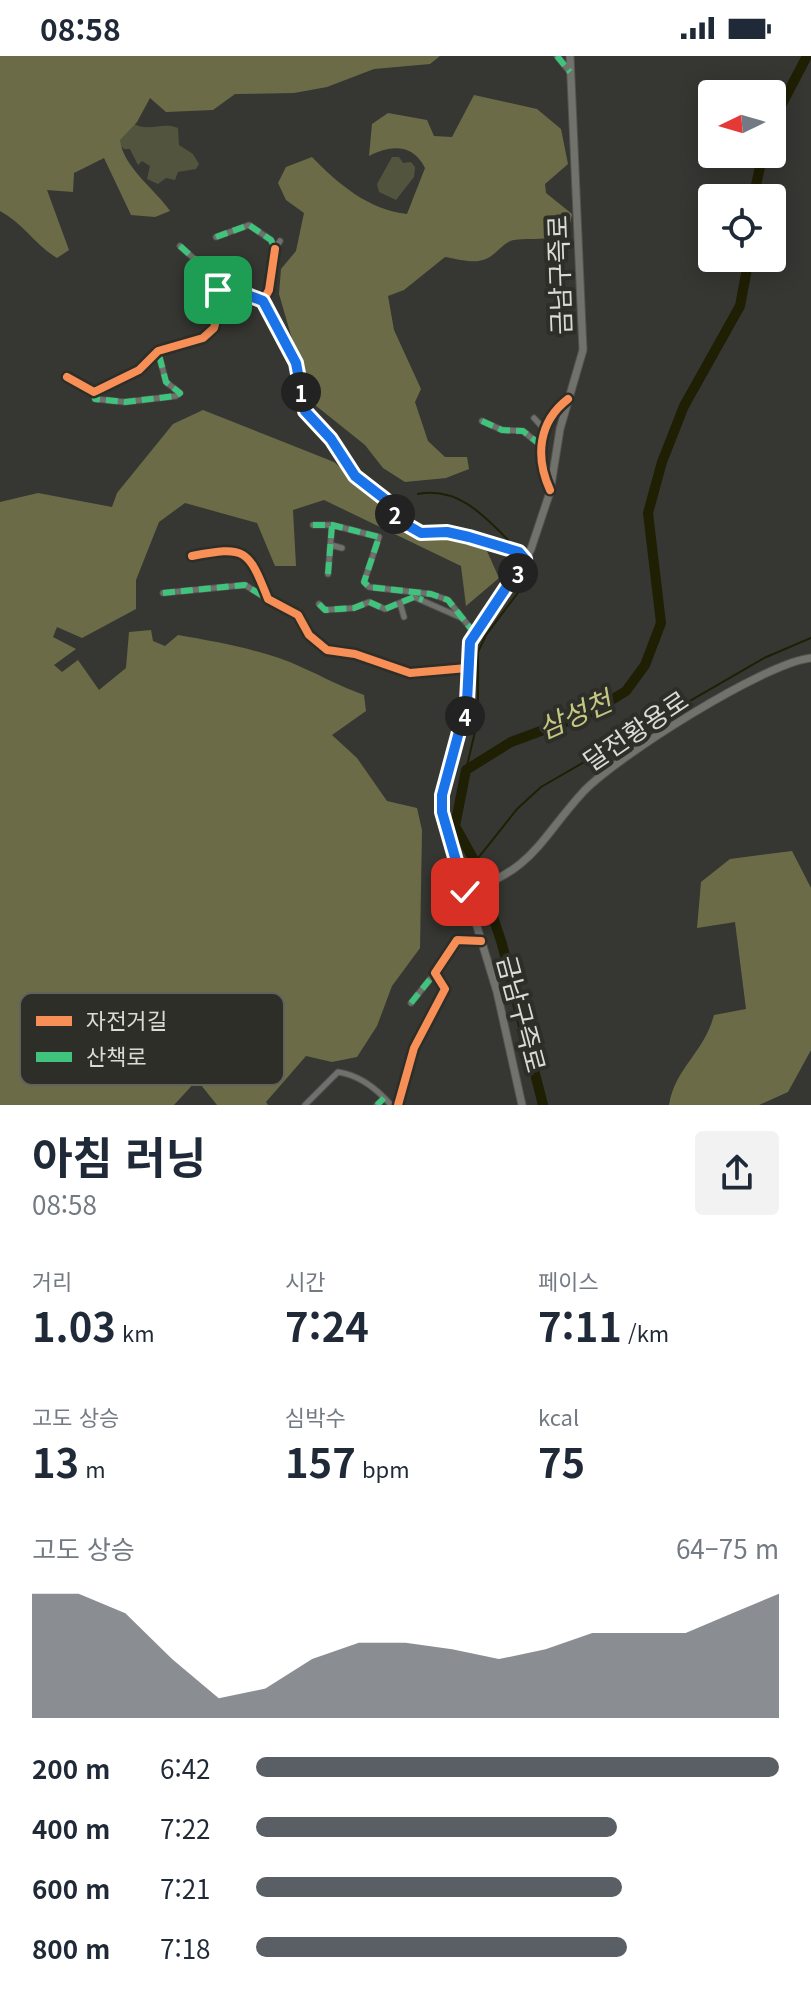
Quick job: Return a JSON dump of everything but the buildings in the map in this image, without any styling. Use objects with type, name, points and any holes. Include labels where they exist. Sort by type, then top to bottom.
[{"type":"main road","name":"금남구즉로","points":[[522,1105],[497,992],[442,812],[442,795],[467,702],[467,668],[475,634],[525,559],[550,490],[568,399],[583,350],[570,56]]},
{"type":"main road","name":"달전황용로","points":[[468,891],[495,882],[516,870],[537,852],[583,793],[606,771],[748,681],[789,663],[811,658]]},
{"type":"street","points":[[557,56],[570,72]]},
{"type":"street","points":[[216,237],[249,225],[271,240],[275,249]]},
{"type":"street","points":[[263,301],[269,290],[275,249],[280,241]]},
{"type":"street","points":[[94,392],[139,370],[158,351],[203,338],[214,328],[221,301],[211,274],[180,246]]},
{"type":"street","points":[[221,301],[240,292],[263,301],[296,363],[305,411],[331,439],[355,476],[386,500],[400,521],[421,533],[447,532],[469,537],[519,552],[525,559]]},
{"type":"street","points":[[94,392],[95,399],[125,402],[176,396],[180,393],[166,382],[158,351]]},
{"type":"street","points":[[67,377],[94,392]]},
{"type":"street","points":[[550,490],[541,445],[544,429],[556,409],[568,399]]},
{"type":"street","points":[[534,418],[544,429]]},
{"type":"street","points":[[482,421],[502,430],[523,431],[541,445]]},
{"type":"street","points":[[313,525],[332,525],[379,537],[364,582],[369,587],[431,594],[448,600],[475,634]]},
{"type":"street","points":[[328,574],[332,525]]},
{"type":"street","points":[[331,545],[342,548]]},
{"type":"street","points":[[192,556],[229,549],[240,551],[257,573],[268,599]]},
{"type":"street","points":[[163,593],[245,585],[298,615],[309,635],[327,650],[355,654],[410,673],[467,668]]},
{"type":"street","points":[[319,604],[325,610],[339,610],[369,602],[385,609],[414,597],[463,618]]},
{"type":"street","points":[[400,603],[404,617]]},
{"type":"street","points":[[411,1003],[457,940],[481,941]]},
{"type":"street","points":[[398,1105],[414,1048],[445,989],[435,973]]},
{"type":"street","points":[[305,1105],[338,1072],[351,1073],[391,1105]]},
{"type":"street","points":[[377,1105],[384,1098]]},
{"type":"green space","points":[[0,56],[440,56],[430,64],[374,69],[327,87],[294,93],[235,94],[213,110],[166,112],[150,98],[137,122],[120,140],[133,169],[170,211],[155,217],[131,215],[104,158],[74,173],[73,192],[47,190],[69,250],[57,258],[0,211]]},
{"type":"green space","points":[[474,95],[537,109],[561,129],[568,164],[545,184],[546,193],[572,214],[569,229],[561,233],[548,238],[511,241],[483,260],[445,257],[404,290],[388,296],[394,330],[421,389],[415,402],[428,441],[445,457],[467,457],[469,469],[446,478],[405,482],[383,468],[365,445],[310,401],[279,294],[281,269],[296,251],[304,213],[286,200],[278,183],[286,167],[312,157],[355,194],[393,212],[407,214],[425,168],[414,154],[400,148],[369,156],[372,124],[388,113],[427,120],[434,136],[452,137]]},
{"type":"green space","points":[[131,122],[143,127],[178,128],[179,145],[193,154],[199,164],[196,169],[178,172],[175,180],[166,178],[158,184],[147,179],[150,166],[142,161],[138,165],[130,149],[124,149],[107,133]]},
{"type":"green space","points":[[392,157],[399,157],[403,163],[411,162],[415,167],[414,177],[396,200],[379,192],[377,184]]},
{"type":"green space","points":[[203,410],[334,462],[384,506],[416,526],[487,551],[499,578],[466,606],[461,566],[324,500],[293,510],[296,566],[275,566],[257,523],[185,503],[159,522],[136,580],[136,609],[82,638],[57,627],[53,637],[76,649],[54,665],[62,672],[78,660],[99,690],[126,668],[129,632],[151,630],[153,641],[165,646],[178,635],[241,647],[287,661],[364,695],[366,711],[332,735],[357,758],[387,801],[417,808],[422,830],[420,948],[392,986],[377,1026],[357,1057],[332,1062],[306,1056],[284,1081],[284,993],[20,993],[20,1085],[192,1085],[174,1105],[0,1105],[0,502],[38,493],[112,507],[117,493],[173,424]]},
{"type":"green space","points":[[792,851],[811,888],[811,1050],[788,1092],[759,1105],[669,1105],[677,1081],[704,1040],[714,1015],[746,1009],[735,922],[697,928],[701,882],[730,859]]},
{"type":"green space","points":[[201,1085],[281,1085],[266,1102],[268,1105],[217,1105]]},
{"type":"waterway","name":"삼성천","points":[[786,96],[807,56]]},
{"type":"waterway","name":"삼성천","points":[[756,184],[760,168]]},
{"type":"waterway","name":"삼성천","points":[[543,1105],[502,944],[475,862],[455,826],[466,770],[511,742],[592,712],[626,691],[645,665],[661,623],[648,513],[662,462],[684,406],[740,306],[746,272]]},
{"type":"waterway","points":[[418,494],[448,495],[461,500],[484,516],[516,548]]},
{"type":"waterway","points":[[466,770],[478,719],[478,652],[486,635],[526,582],[530,563]]},
{"type":"waterway","points":[[475,862],[517,809],[541,787],[764,658],[811,638]]},
{"type":"marked path","points":[[557,56],[570,72]]},
{"type":"marked path","points":[[216,237],[249,225],[271,240],[275,249],[277,244]]},
{"type":"marked path","points":[[180,246],[211,274],[221,301],[240,292],[263,301]]},
{"type":"marked path","points":[[94,392],[95,399],[125,402],[176,396],[180,393],[166,382],[158,351]]},
{"type":"marked path","points":[[482,421],[502,430],[523,431],[541,445]]},
{"type":"marked path","points":[[313,525],[332,525],[379,537],[364,582],[369,587],[431,594],[448,600],[475,634]]},
{"type":"marked path","points":[[328,574],[332,525]]},
{"type":"marked path","points":[[163,593],[245,585],[266,598]]},
{"type":"marked path","points":[[319,604],[325,610],[354,608],[369,602],[385,609],[414,597],[423,600]]},
{"type":"marked path","points":[[411,1003],[435,973]]},
{"type":"marked path","points":[[377,1105],[384,1098]]},
{"type":"cycle path","points":[[275,249],[269,290],[263,301],[296,363],[305,411],[331,439],[355,476],[386,500],[400,521],[421,533],[447,532],[469,537],[519,552],[525,559]]},
{"type":"cycle path","points":[[67,377],[94,392],[139,370],[158,351],[203,338],[214,328],[221,301]]},
{"type":"cycle path","points":[[550,490],[542,465],[542,441],[550,418],[568,399]]},
{"type":"cycle path","points":[[192,556],[223,551],[242,555],[255,569],[268,599],[298,615],[309,635],[327,650],[355,654],[410,673],[467,668]]},
{"type":"cycle path","points":[[398,1105],[414,1048],[445,989],[435,973],[457,940],[481,941]]},
{"type":"route","points":[[218,290],[221,301],[225,296],[240,292],[263,301],[296,363],[305,411],[331,439],[355,476],[365,487],[380,494],[400,521],[421,533],[447,532],[469,537],[519,552],[525,559],[514,580],[470,642],[462,734],[442,795],[442,812],[465,892]]}]
